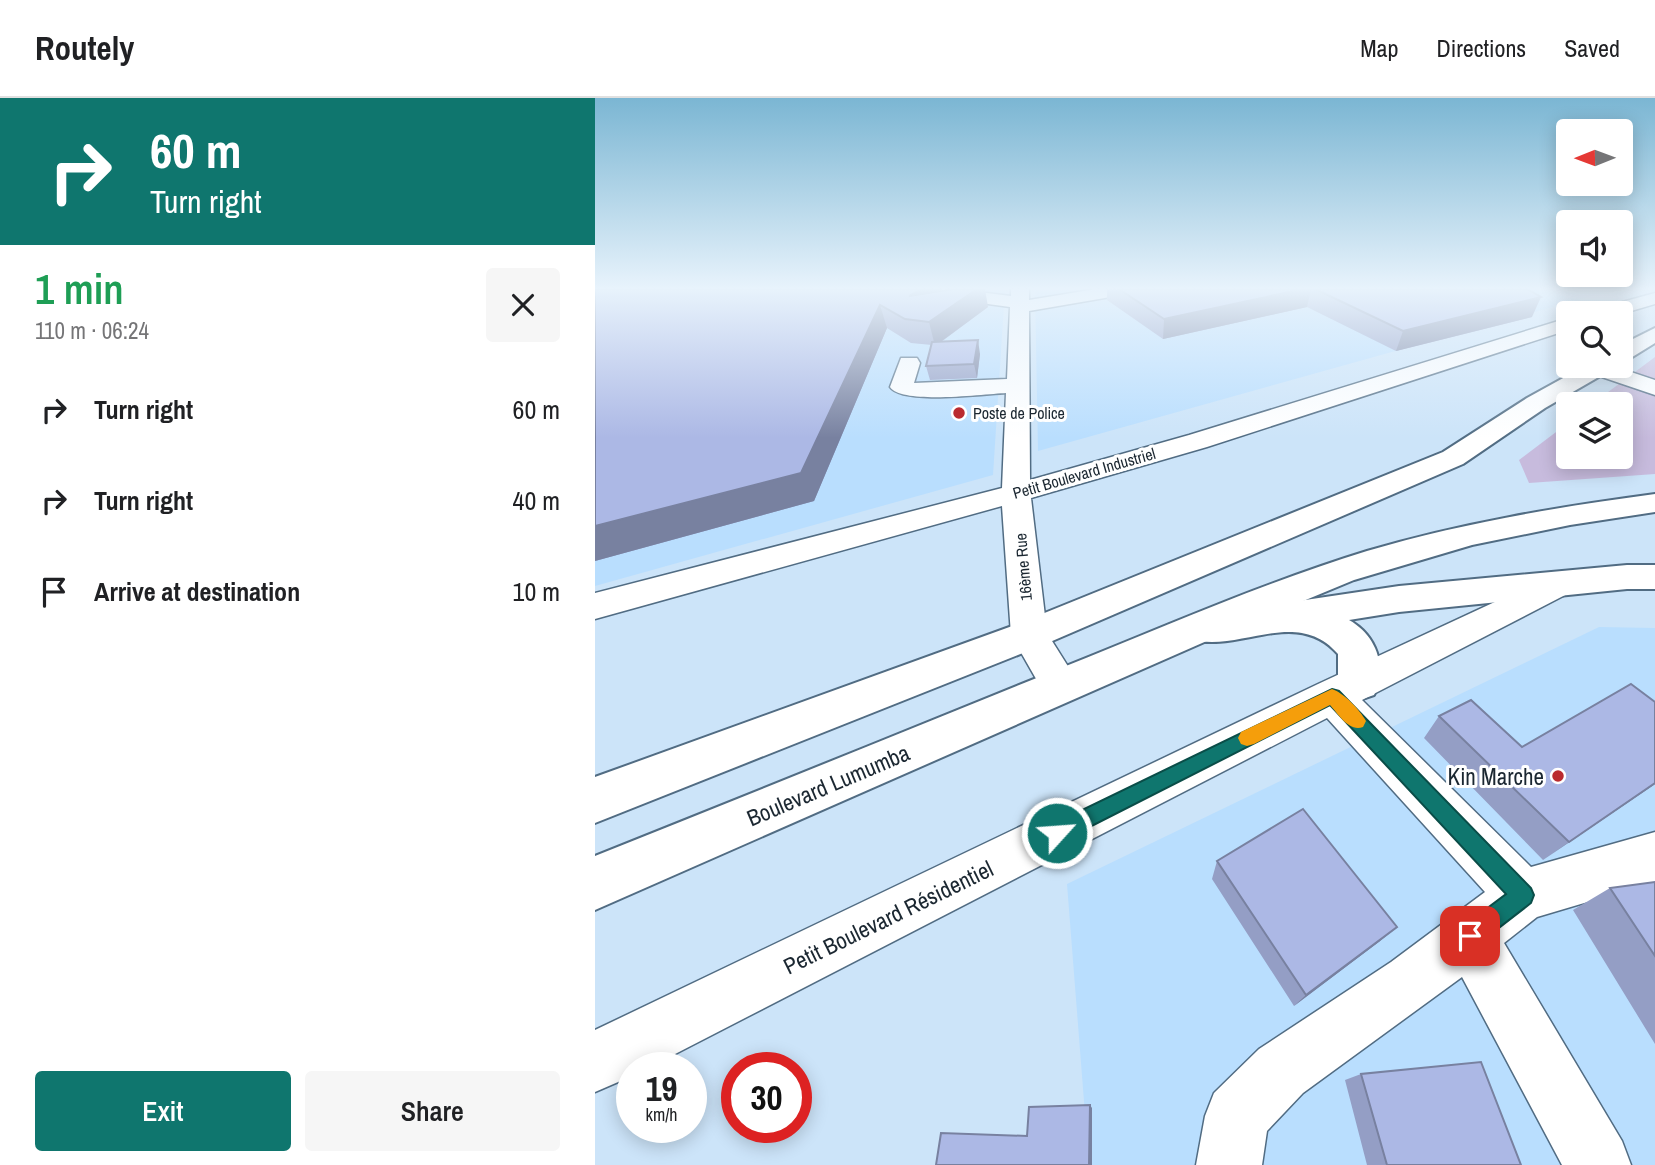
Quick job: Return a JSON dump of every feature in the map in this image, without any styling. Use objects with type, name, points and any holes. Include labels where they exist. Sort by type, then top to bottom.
[{"type":"main road","points":[[595,800],[1029,635],[1453,458],[1536,403],[1580,378]]},
{"type":"main road","points":[[1195,630],[1390,556],[1469,535],[1655,503]]},
{"type":"main road","points":[[1195,630],[1399,599],[1627,577],[1655,577]]},
{"type":"main road","points":[[1285,616],[1336,630],[1349,639],[1359,651],[1363,664],[1346,689]]},
{"type":"main road","name":"Boulevard Lumumba","points":[[595,883],[1195,630]]},
{"type":"street","name":"16ème Rue","points":[[1019,339],[1016,493],[1029,635]]},
{"type":"street","name":"Petit Boulevard Industriel","points":[[595,606],[1016,493],[1198,441],[1521,339]]},
{"type":"street","points":[[909,363],[901,387],[910,390],[1017,386]]},
{"type":"street","points":[[1633,377],[1655,388]]},
{"type":"street","name":"Petit Boulevard Résidentiel","points":[[595,1062],[1557,585]]},
{"type":"street","points":[[1029,635],[1061,687]]},
{"type":"street","points":[[1346,689],[1523,895]]},
{"type":"street","points":[[1229,1165],[1237,1116],[1281,1071],[1411,982],[1523,895],[1655,857]]},
{"type":"street","points":[[1470,936],[1598,1165]]},
{"type":"shaded area","points":[[595,339],[1002,339],[993,475],[595,586]]},
{"type":"shaded area","points":[[1036,339],[1439,339],[1038,451]]},
{"type":"shaded area","points":[[1655,357],[1655,474],[1529,483],[1519,460],[1556,432],[1556,469],[1633,469],[1633,392],[1608,392],[1627,378],[1633,378],[1633,373]]},
{"type":"shaded area","points":[[1599,627],[1655,628],[1655,1165],[1089,1165],[1067,884]]},
{"type":"building","points":[[595,339],[864,339],[801,473],[595,526]]},
{"type":"building","points":[[978,340],[974,364],[926,366],[932,342]]},
{"type":"building","name":"Kin Marche","points":[[1631,684],[1655,702],[1655,783],[1569,842],[1439,716],[1471,700],[1522,747]]},
{"type":"building","points":[[1303,809],[1397,927],[1306,995],[1217,861]]},
{"type":"building","points":[[1655,882],[1655,956],[1610,888]]},
{"type":"building","points":[[1481,1062],[1521,1165],[1387,1165],[1361,1074]]},
{"type":"building","points":[[1090,1105],[1089,1165],[936,1165],[941,1133],[1027,1136],[1029,1107]]},
{"type":"slow traffic","points":[[1247,738],[1332,696],[1357,721]]},
{"type":"place","name":"Poste de Police","points":[[959,413]]},
{"type":"place","name":"Kin Marche","points":[[1558,776]]},
{"type":"route","points":[[1057,833],[1332,696],[1523,895],[1470,936]]}]
